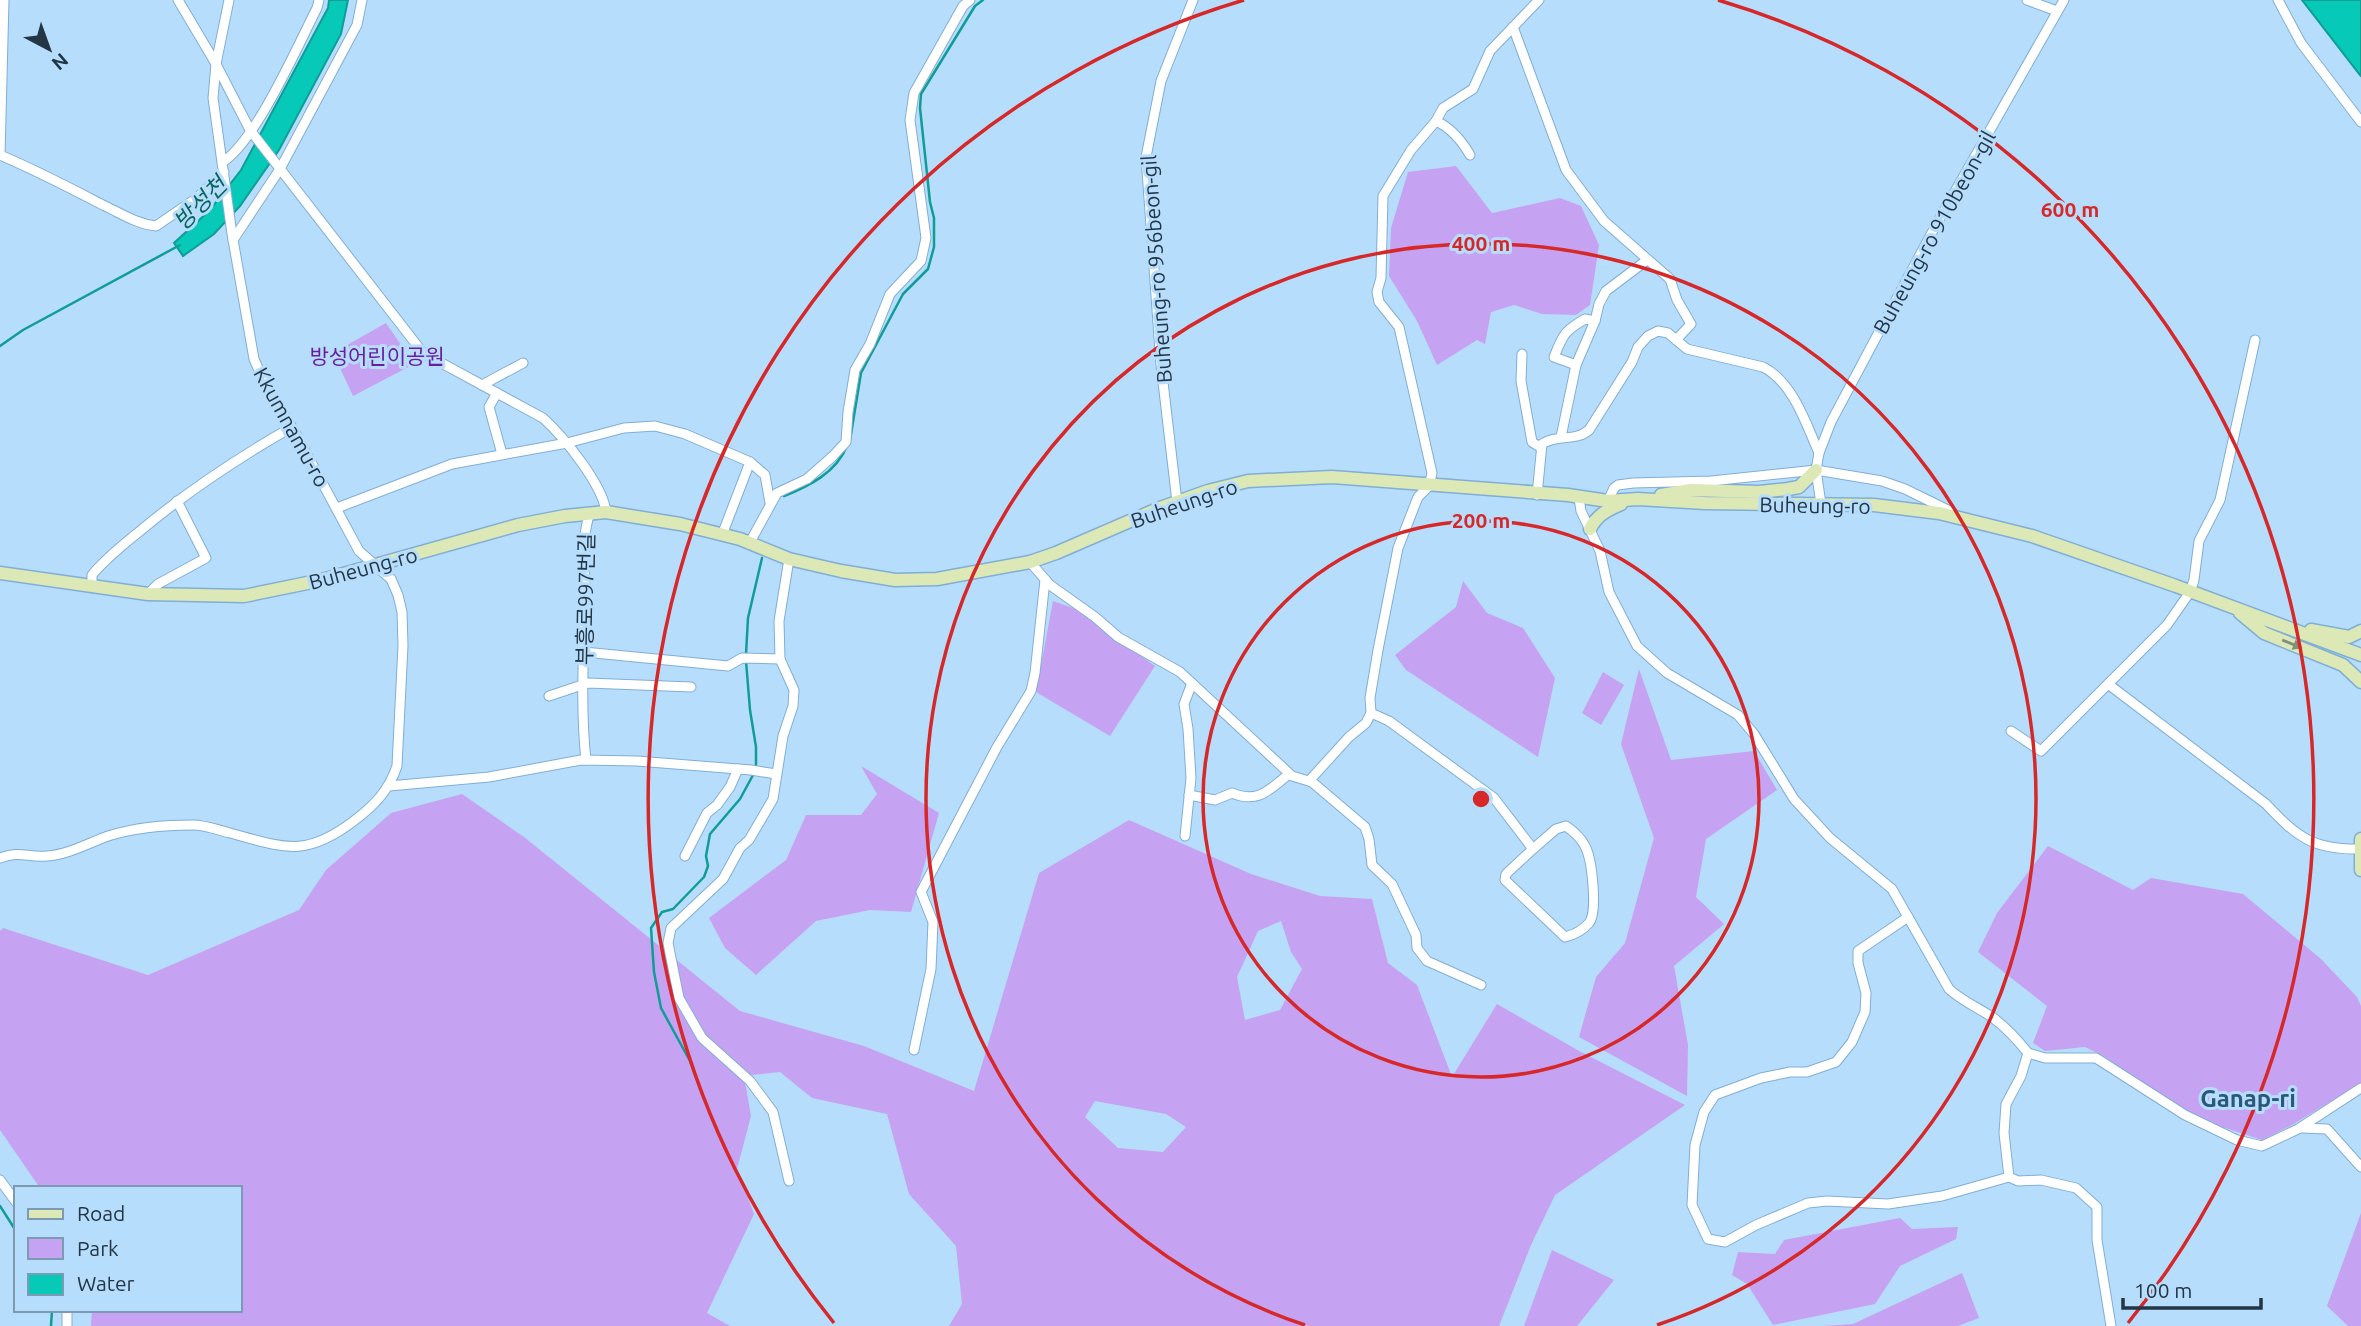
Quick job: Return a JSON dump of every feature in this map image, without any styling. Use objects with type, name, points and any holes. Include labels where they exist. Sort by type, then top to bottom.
[{"type":"main road","points":[[1590,529],[1602,513],[1633,500],[1691,490],[1759,492],[1788,489],[1799,487],[1816,470]]},
{"type":"main road","name":"Buheung-ro","points":[[0,573],[148,594],[244,596],[322,580],[492,531],[559,517],[606,512],[680,524],[789,559],[841,571],[909,580],[958,576],[1030,562],[1056,554],[1177,502],[1248,481],[1332,477],[1537,495],[1568,495],[1608,501],[1874,505],[1939,513],[2032,536],[2288,626],[2356,653]]},
{"type":"main road","points":[[2235,608],[2264,633],[2343,665],[2361,682]]},
{"type":"main road","points":[[2288,626],[2349,637],[2361,631]]},
{"type":"main road","points":[[2318,654],[2356,653]]},
{"type":"main road","points":[[2361,839],[2361,870]]},
{"type":"street","points":[[5,0],[0,155],[19,162],[124,216],[156,226],[197,198],[224,174],[213,99],[216,64],[229,0]]},
{"type":"street","points":[[178,0],[216,64],[250,130],[423,353],[543,418],[567,443],[601,494],[606,512]]},
{"type":"street","points":[[223,162],[268,103],[319,0]]},
{"type":"street","points":[[232,237],[277,166],[356,25],[362,0]]},
{"type":"street","points":[[749,544],[777,493],[807,479],[846,442],[855,370],[870,344],[890,295],[921,261],[926,238],[910,120],[914,93],[946,34],[963,6],[970,0]]},
{"type":"street","name":"Buheung-ro 956beon-gil","points":[[1177,502],[1161,365],[1146,157],[1161,81],[1193,0]]},
{"type":"street","points":[[1310,781],[1349,737],[1366,723],[1371,713],[1370,698],[1398,548],[1418,497],[1429,486],[1432,472],[1399,327],[1380,302],[1377,292],[1381,278],[1384,196],[1411,150],[1436,121],[1443,108],[1473,89],[1490,51],[1539,0]]},
{"type":"street","points":[[2027,0],[2057,11]]},
{"type":"street","name":"Buheung-ro 910beon-gil","points":[[1821,504],[1816,470],[1819,453],[1831,422],[1930,235],[2064,0]]},
{"type":"street","points":[[2278,0],[2301,43],[2361,122]]},
{"type":"street","points":[[1513,27],[1566,170],[1604,221],[1670,278],[1677,300],[1690,324],[1676,340]]},
{"type":"street","points":[[1436,121],[1445,125],[1470,155]]},
{"type":"street","name":"Kkumnamu-ro","points":[[224,174],[232,237],[254,359],[265,384],[292,427],[359,551],[391,579],[400,604],[403,625],[403,676],[399,757],[389,786]]},
{"type":"street","points":[[1562,437],[1576,365],[1595,321],[1599,304],[1606,291],[1647,260]]},
{"type":"street","points":[[1576,365],[1554,357],[1561,340],[1569,328],[1585,319],[1595,321]]},
{"type":"street","points":[[1537,495],[1540,447],[1544,441],[1583,435],[1594,425],[1632,362],[1638,347],[1648,336],[1662,331],[1687,349],[1772,372],[1788,392],[1819,453]]},
{"type":"street","points":[[2011,731],[2041,751],[2167,625],[2190,592],[2199,541],[2220,500],[2255,340]]},
{"type":"street","points":[[1522,354],[1521,381],[1532,442],[1540,447]]},
{"type":"street","points":[[482,385],[523,363]]},
{"type":"street","points":[[496,393],[489,407],[502,454]]},
{"type":"street","points":[[337,508],[453,464],[567,443],[624,428],[655,426],[685,433],[750,462],[765,475],[770,503]]},
{"type":"street","points":[[92,585],[92,575],[103,562],[177,501],[220,469],[292,427]]},
{"type":"street","points":[[722,536],[750,462]]},
{"type":"street","points":[[1608,501],[1618,485],[1711,481],[1816,470],[1882,481],[1905,489],[1964,519]]},
{"type":"street","points":[[1580,498],[1581,511],[1600,551],[1609,592],[1637,646],[1667,673],[1738,715],[1754,734],[1794,799],[1830,838],[1892,889],[1950,989],[1960,999],[1989,1015],[2012,1033],[2028,1053],[2045,1058],[2096,1058],[2185,1115],[2237,1140],[2262,1146],[2301,1128],[2361,1088]]},
{"type":"street","points":[[148,594],[158,584],[206,558],[177,501]]},
{"type":"street","name":"부흥로997번길","points":[[586,760],[586,525],[590,513]]},
{"type":"street","points":[[789,559],[779,621],[780,659],[794,690],[793,708],[783,736],[774,799],[750,840],[740,848],[723,879],[671,928],[668,943],[679,998],[702,1038],[750,1082],[773,1112],[789,1181]]},
{"type":"street","points":[[1030,562],[1045,580],[1118,637],[1180,672],[1289,774],[1310,781],[1365,827],[1372,864],[1392,884],[1416,935],[1417,948],[1427,961],[1481,985]]},
{"type":"street","points":[[914,1049],[931,969],[933,922],[920,892],[997,747],[1031,691],[1045,580]]},
{"type":"street","points":[[584,652],[728,666],[742,658],[780,659]]},
{"type":"street","name":"부흥로997번길","points":[[550,695],[588,683],[617,682],[691,687]]},
{"type":"street","points":[[1185,836],[1189,795],[1188,729],[1184,704],[1192,683]]},
{"type":"street","points":[[2108,684],[2266,804],[2286,826],[2311,842],[2334,850],[2360,849]]},
{"type":"street","points":[[1371,713],[1389,722],[1493,798],[1533,849]]},
{"type":"street","points":[[0,858],[12,853],[46,857],[150,826],[197,825],[285,847],[301,847],[338,833],[374,805],[389,786],[529,771],[586,760],[637,761],[776,774]]},
{"type":"street","points":[[685,856],[707,813],[717,805],[730,787],[738,769]]},
{"type":"street","points":[[1189,795],[1215,800],[1232,793],[1247,799],[1259,795],[1289,774]]},
{"type":"street","points":[[1566,826],[1586,847],[1592,871],[1592,913],[1590,922],[1573,935],[1565,937],[1505,880],[1506,874],[1533,849],[1556,829],[1566,826]]},
{"type":"street","points":[[1908,917],[1858,951],[1858,963],[1866,993],[1866,1012],[1852,1042],[1836,1062],[1807,1072],[1790,1072],[1761,1078],[1715,1095],[1704,1112],[1695,1145],[1692,1205],[1708,1239],[1726,1242],[1756,1225],[1808,1203],[1827,1201],[1888,1204],[1942,1196],[2009,1177],[2018,1181],[2041,1180],[2076,1188],[2097,1207],[2097,1240],[2111,1326]]},
{"type":"street","points":[[2009,1177],[2004,1133],[2006,1104],[2021,1076],[2028,1053]]},
{"type":"street","points":[[2301,1128],[2327,1129],[2361,1167]]},
{"type":"street","points":[[0,1180],[14,1199]]},
{"type":"green space","points":[[1456,166],[1492,213],[1560,198],[1581,206],[1599,245],[1590,305],[1576,315],[1542,314],[1514,305],[1491,312],[1485,344],[1477,340],[1437,365],[1417,321],[1389,276],[1391,228],[1408,172]]},
{"type":"green space","name":"방성어린이공원","points":[[386,323],[414,364],[353,396],[333,353]]},
{"type":"green space","points":[[1463,581],[1487,613],[1523,628],[1555,678],[1538,757],[1406,670],[1395,655],[1456,607]]},
{"type":"green space","points":[[1053,601],[1073,608],[1155,666],[1110,736],[1036,692]]},
{"type":"green space","points":[[1639,669],[1671,760],[1754,751],[1777,790],[1706,839],[1696,897],[1724,924],[1674,966],[1688,1045],[1687,1096],[1579,1037],[1596,977],[1625,943],[1654,838],[1621,744]]},
{"type":"green space","points":[[1603,672],[1624,685],[1601,725],[1582,713]]},
{"type":"green space","points":[[861,766],[939,813],[911,912],[870,910],[816,921],[756,975],[725,948],[709,918],[786,860],[806,815],[861,815],[877,794]]},
{"type":"green space","points":[[462,794],[524,837],[740,1011],[864,1046],[974,1091],[1039,873],[1129,820],[1251,874],[1320,896],[1372,899],[1388,963],[1417,985],[1452,1077],[1497,1004],[1581,1052],[1685,1105],[1555,1195],[1531,1245],[1499,1326],[949,1326],[962,1304],[956,1246],[909,1194],[887,1114],[812,1098],[780,1072],[744,1076],[751,1116],[737,1169],[754,1214],[707,1313],[730,1326],[91,1326],[92,1312],[242,1312],[242,1186],[39,1186],[0,1130],[0,931],[3,928],[148,975],[299,910],[326,870],[391,813]],"holes":[[[1281,921],[1291,952],[1302,969],[1280,1010],[1245,1020],[1237,977],[1258,931]],[[1095,1101],[1166,1114],[1186,1127],[1163,1152],[1118,1148],[1085,1117]]]},
{"type":"green space","points":[[2048,846],[2133,890],[2151,878],[2243,894],[2321,959],[2357,997],[2361,1006],[2361,1083],[2262,1140],[2213,1124],[2183,1110],[2105,1057],[2085,1047],[2045,1051],[2033,1043],[2047,1006],[1978,952],[1997,913]]},
{"type":"green space","points":[[2361,1213],[2361,1326],[2348,1326],[2327,1306]]},
{"type":"green space","points":[[1900,1218],[1912,1229],[1958,1227],[1956,1239],[1900,1266],[1875,1304],[1773,1325],[1747,1284],[1732,1275],[1738,1252],[1775,1254],[1784,1240]]},
{"type":"green space","points":[[1552,1250],[1614,1280],[1577,1326],[1524,1326]]},
{"type":"green space","points":[[1962,1273],[1979,1318],[1958,1326],[1823,1326],[1853,1324]]},
{"type":"water","points":[[329,0],[348,0],[341,34],[279,150],[240,206],[214,234],[183,256],[174,243],[209,211],[241,170],[328,8]]},
{"type":"water","points":[[2302,0],[2361,0],[2361,76],[2360,75]]},
{"type":"waterway","points":[[850,440],[861,373],[903,294],[928,269],[934,247],[934,218],[920,108],[921,94],[975,6],[983,0]]},
{"type":"waterway","name":"방성천","points":[[0,346],[23,330],[180,245]]},
{"type":"waterway","points":[[784,496],[812,483],[829,471],[847,446]]},
{"type":"waterway","points":[[746,654],[748,618],[762,558]]},
{"type":"waterway","points":[[746,661],[756,769]]},
{"type":"waterway","points":[[704,1099],[690,1061],[661,1008],[654,972],[651,928],[662,912],[673,909],[704,877],[708,866],[706,856],[710,834],[740,799],[753,775]]},
{"type":"waterway","name":"방성천","points":[[0,1206],[14,1228]]},
{"type":"waterway","name":"방성천","points":[[51,1326],[52,1312]]},
{"type":"district","name":"Ganap-ri","points":[[2248,1098]]}]
